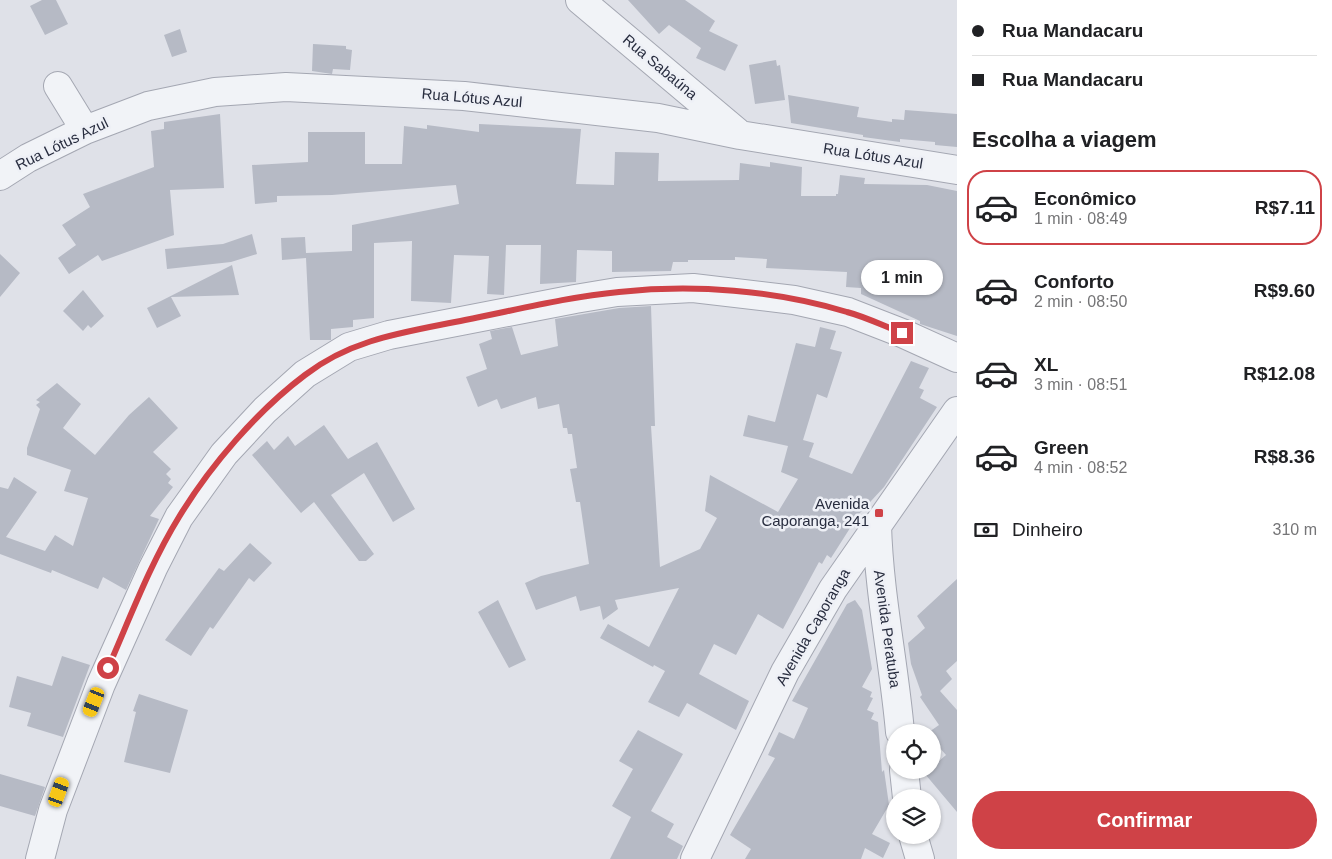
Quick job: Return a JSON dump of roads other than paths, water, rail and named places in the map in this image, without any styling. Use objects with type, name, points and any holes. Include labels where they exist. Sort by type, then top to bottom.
[{"type":"street","name":"Rua Sabaúna","points":[[580,0],[740,135]]},
{"type":"street","points":[[58,86],[85,130]]},
{"type":"street","name":"Rua Lótus Azul","points":[[0,176],[28,158],[85,130],[148,106],[215,92],[286,88],[464,96],[658,118],[740,135],[957,170]]},
{"type":"street","points":[[40,859],[53,810],[101,684],[153,568],[179,517],[224,454],[265,410],[305,374],[349,347],[389,335],[575,299],[617,292],[693,288],[794,300],[848,312],[902,333],[957,358]]},
{"type":"street","name":"Avenida Caporanga","points":[[695,859],[785,672],[833,589],[957,411]]},
{"type":"street","name":"Avenida Peratuba","points":[[877,525],[878,564],[899,724]]},
{"type":"street","points":[[916,844],[920,859]]},
{"type":"place","name":"Avenida Caporanga, 241","points":[[879,513]]}]
